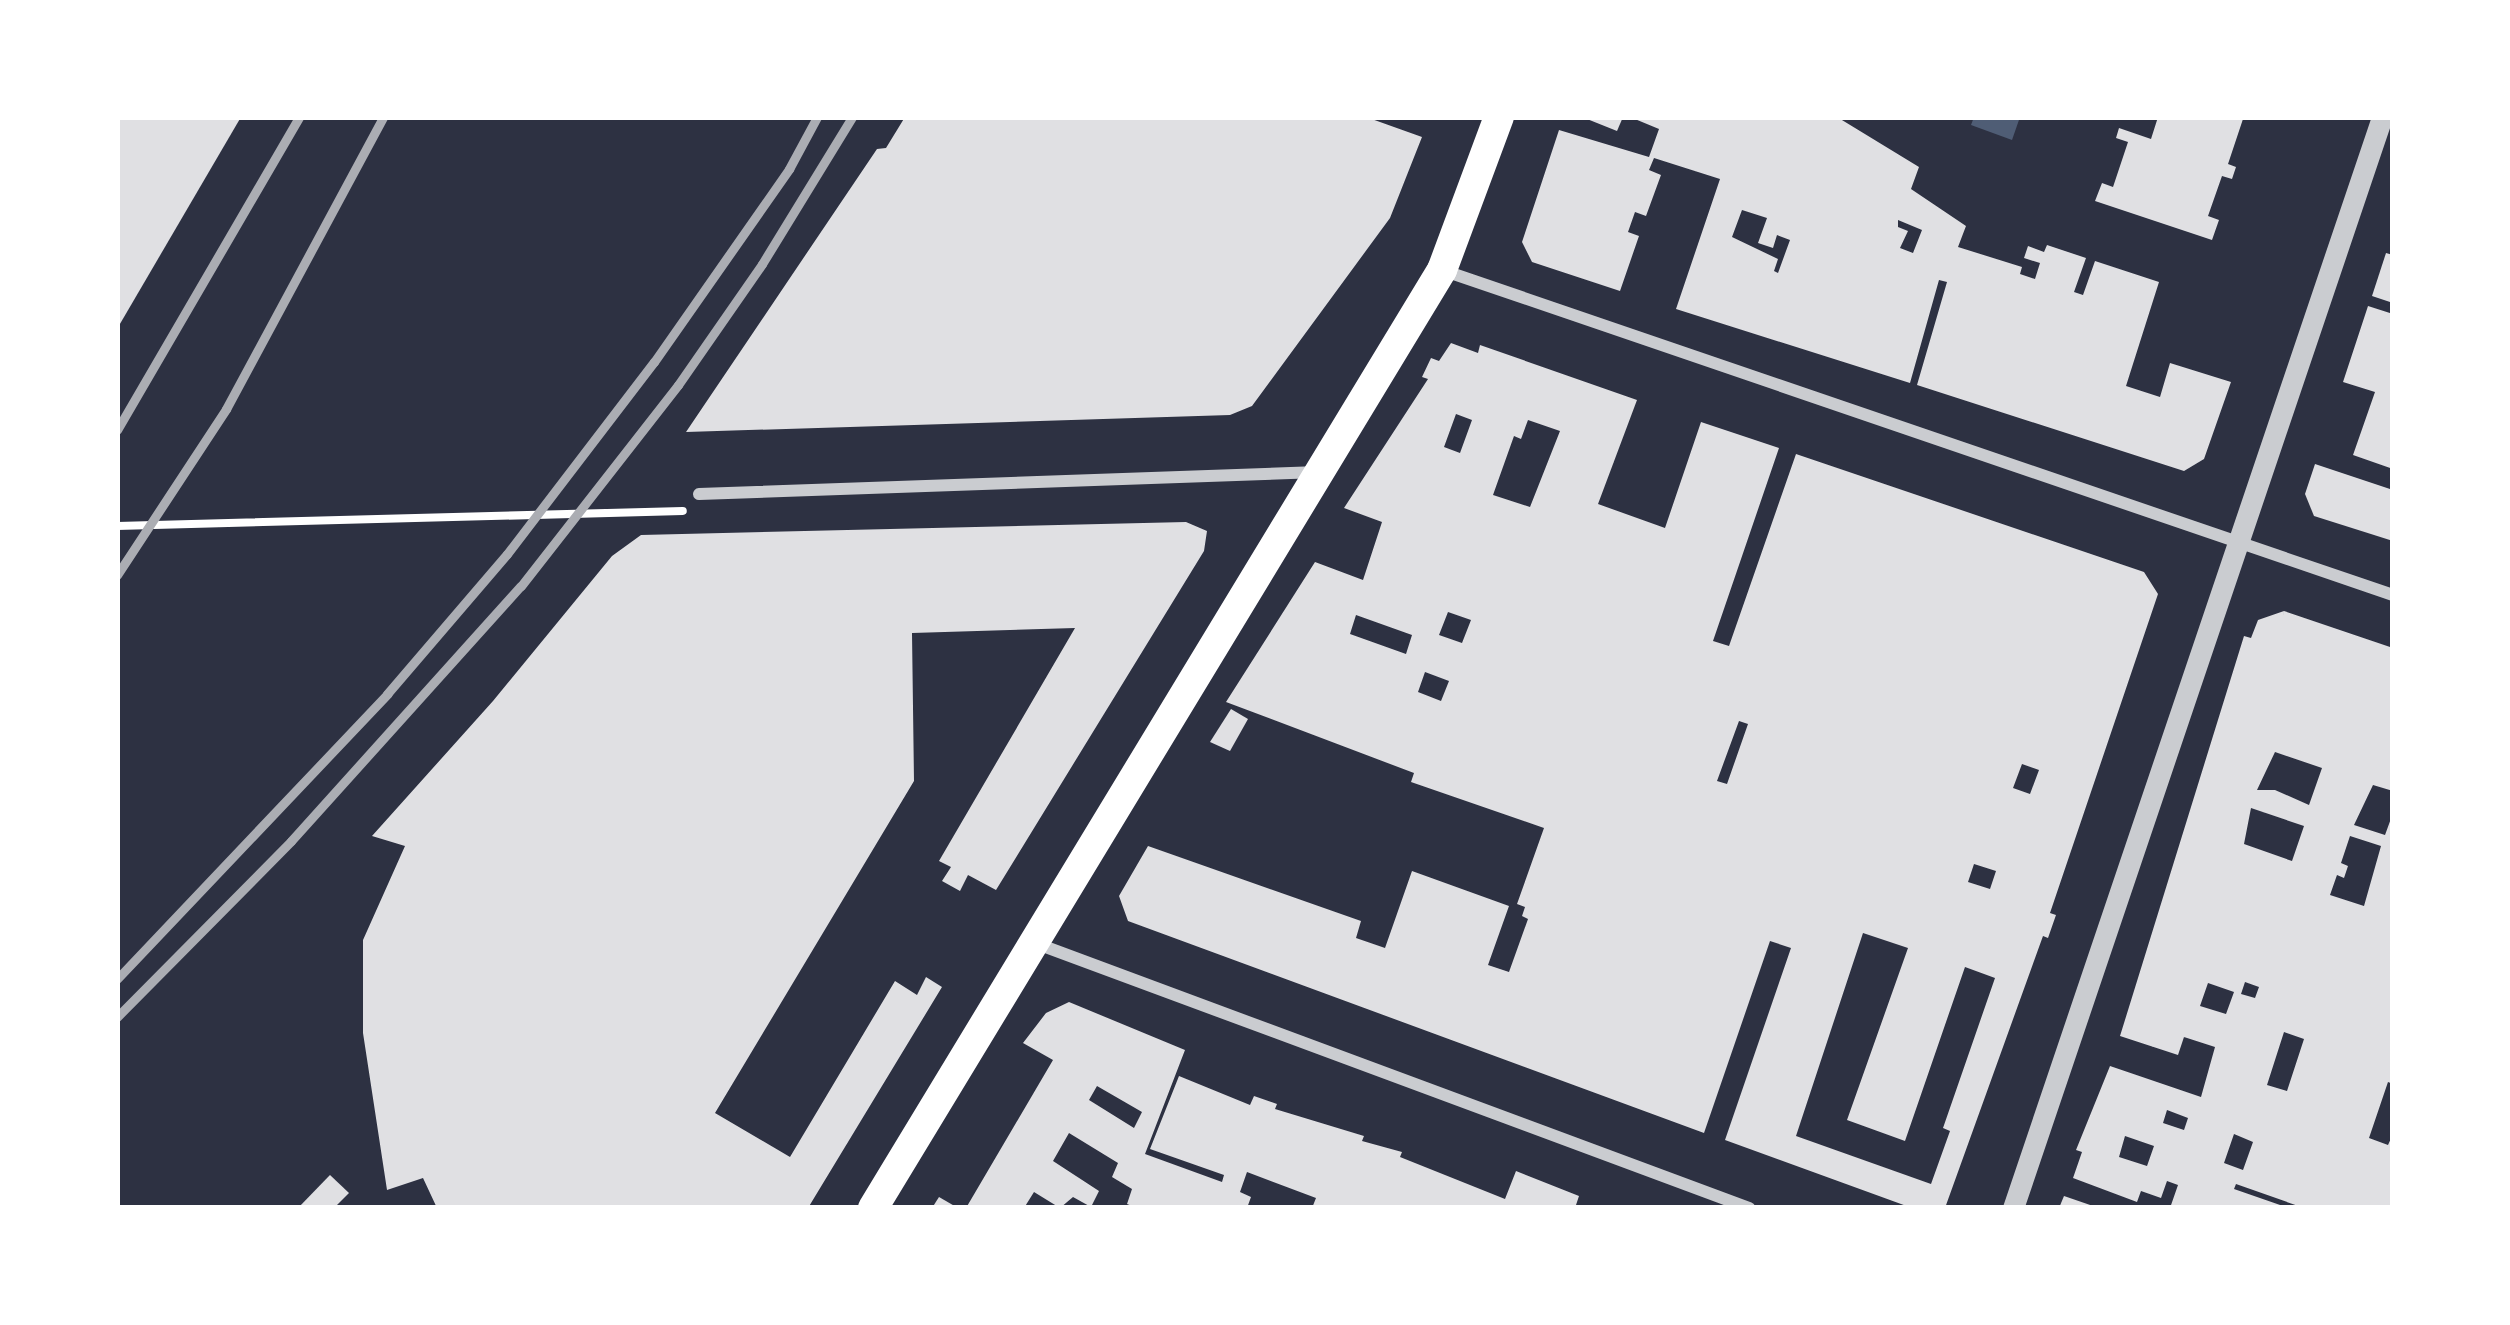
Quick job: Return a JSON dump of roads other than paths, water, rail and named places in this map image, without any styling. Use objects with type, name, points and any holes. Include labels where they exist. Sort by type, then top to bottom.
[{"type":"main road","points":[[873,1208],[1442,270],[1498,117]]},
{"type":"street","points":[[2013,1208],[2383,117]]},
{"type":"street","points":[[1442,270],[2393,596]]},
{"type":"street","points":[[699,494],[1320,472]]},
{"type":"street","points":[[1034,942],[1749,1208]]},
{"type":"water","points":[[1974,117],[2020,117],[2012,140],[1971,125]]},
{"type":"railway","points":[[117,430],[299,117]]},
{"type":"railway","points":[[117,575],[226,409],[383,117]]},
{"type":"railway","points":[[117,979],[387,694],[507,554],[654,362],[789,169],[817,117]]},
{"type":"railway","points":[[117,1017],[291,841],[521,586],[678,385],[762,264],[852,117]]}]
